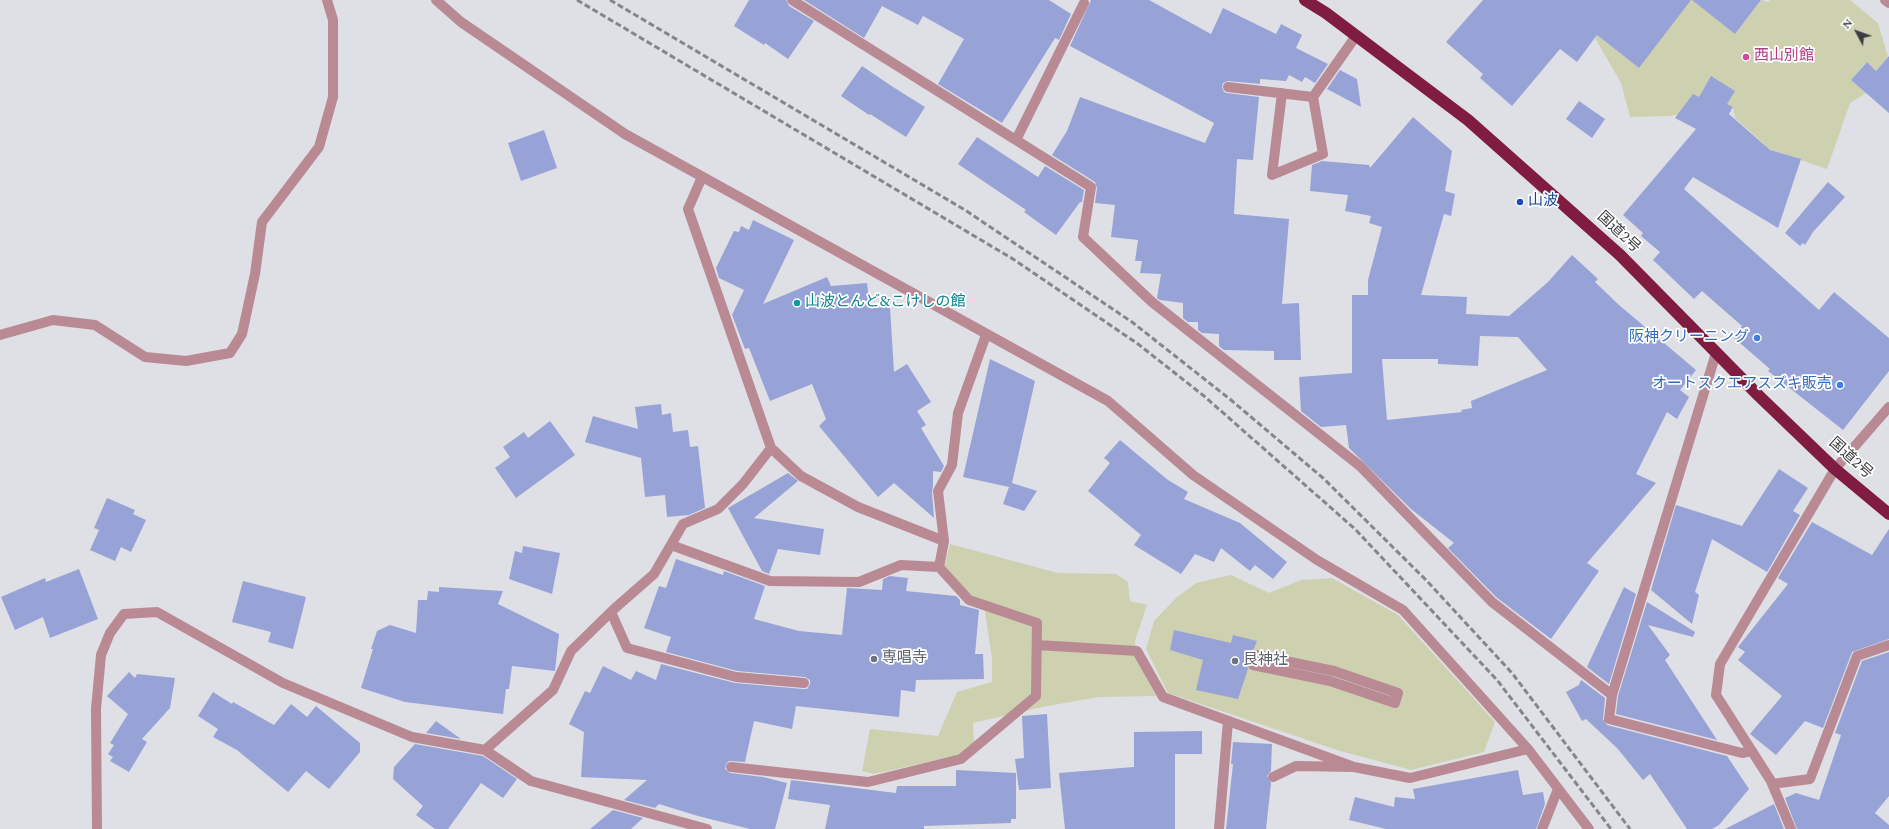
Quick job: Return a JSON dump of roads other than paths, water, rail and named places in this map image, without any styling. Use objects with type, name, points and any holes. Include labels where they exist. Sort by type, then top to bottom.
[{"type":"highway","name":"国道2号","points":[[1305,0],[1356,36],[1468,120],[1620,255],[1716,353],[1835,469],[1889,514]]},
{"type":"street","points":[[0,334],[54,320],[95,325],[145,357],[186,361],[230,353],[242,334],[255,274],[262,222],[319,147],[334,97],[333,20],[327,0]]},
{"type":"street","points":[[436,0],[461,22],[625,134],[986,335],[1108,401],[1193,475],[1317,560],[1403,610],[1528,749],[1589,829]]},
{"type":"street","points":[[792,0],[1091,187],[1083,237],[1147,297],[1360,466],[1492,602],[1612,695]]},
{"type":"street","points":[[1885,0],[1889,3]]},
{"type":"street","points":[[1016,140],[1084,4]]},
{"type":"street","points":[[1282,94],[1272,175],[1323,154],[1313,97],[1356,36]]},
{"type":"street","points":[[1228,87],[1313,97]]},
{"type":"street","points":[[702,177],[688,209],[772,448],[801,476],[858,507],[944,541]]},
{"type":"street","points":[[938,567],[944,541],[938,491],[952,465],[958,413],[986,335]]},
{"type":"street","points":[[1716,353],[1612,695],[1609,719],[1742,753],[1752,751]]},
{"type":"street","points":[[1791,829],[1772,784],[1716,695],[1720,664],[1835,469],[1889,406]]},
{"type":"street","points":[[485,750],[553,690],[571,651],[611,612],[654,574],[683,524],[718,509],[743,484],[772,448]]},
{"type":"street","points":[[671,545],[770,582],[860,582],[901,565],[938,567],[969,600],[1037,623],[1036,696],[961,759],[868,782],[731,767]]},
{"type":"street","points":[[97,829],[96,709],[101,655],[110,633],[124,614],[157,612],[283,683],[412,737],[485,750],[530,781],[707,829]]},
{"type":"street","points":[[611,612],[627,648],[736,678],[804,683]]},
{"type":"street","points":[[1037,645],[1137,650],[1163,697],[1354,767],[1410,778],[1528,749]]},
{"type":"street","points":[[1772,784],[1810,779],[1857,656],[1889,645]]},
{"type":"street","points":[[1256,655],[1334,671],[1398,693],[1397,698],[1395,703],[1330,682],[1253,665],[1256,655]]},
{"type":"street","points":[[1219,829],[1228,721]]},
{"type":"street","points":[[1273,777],[1296,766],[1354,767]]},
{"type":"street","points":[[1542,829],[1558,789]]},
{"type":"railway","points":[[577,0],[1013,259],[1138,344],[1204,396],[1355,529],[1497,680],[1611,829]]},
{"type":"railway","points":[[610,0],[965,210],[1132,322],[1231,400],[1323,478],[1426,580],[1512,673],[1630,829]]},
{"type":"place","name":"西山別館","points":[[1746,57]]},
{"type":"place","name":"山波","points":[[1520,202]]},
{"type":"place","name":"山波とんど&こけしの館","points":[[797,303]]},
{"type":"place","name":"阪神クリーニング","points":[[1757,338]]},
{"type":"place","name":"オートスクエアスズキ販売","points":[[1840,385]]},
{"type":"place","name":"専唱寺","points":[[874,659]]},
{"type":"place","name":"艮神社","points":[[1235,661]]}]
